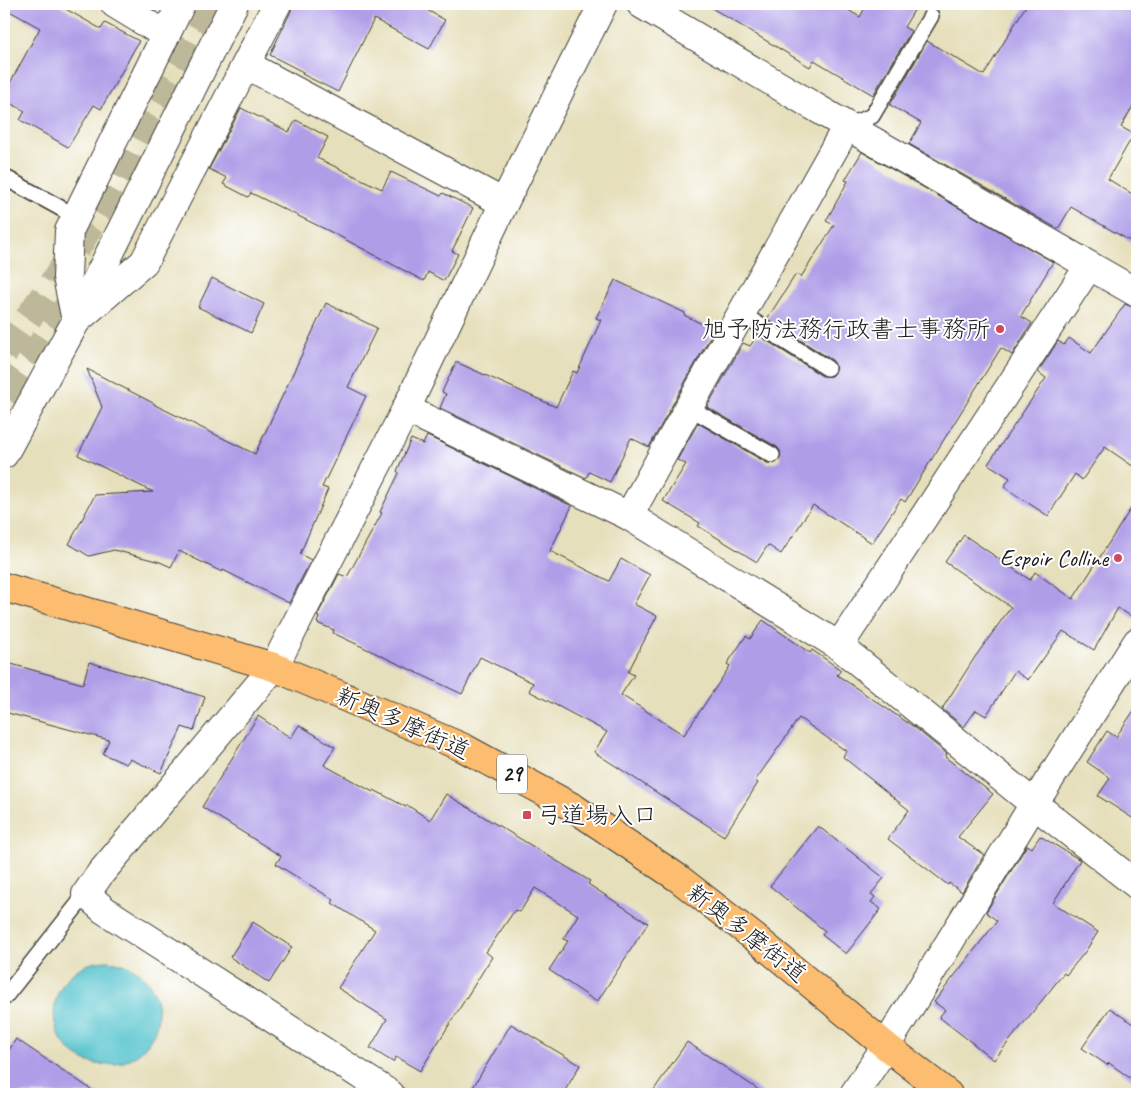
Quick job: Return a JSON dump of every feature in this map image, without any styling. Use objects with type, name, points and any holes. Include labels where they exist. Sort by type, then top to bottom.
[{"type":"main road","name":"新奥多摩街道","points":[[4,588],[274,667],[464,748],[574,808],[678,878],[948,1094]]},
{"type":"street","points":[[116,4],[166,35]]},
{"type":"street","points":[[76,321],[67,277],[69,231],[181,4]]},
{"type":"street","points":[[4,454],[76,321],[234,4]]},
{"type":"street","points":[[76,321],[144,262],[277,4]]},
{"type":"street","points":[[390,1094],[104,910],[86,894],[100,874],[274,667],[406,409],[504,203],[603,4]]},
{"type":"street","points":[[640,4],[1137,293]]},
{"type":"street","points":[[246,65],[504,203]]},
{"type":"street","points":[[629,516],[688,407],[847,126]]},
{"type":"street","points":[[839,646],[1089,266]]},
{"type":"street","points":[[406,409],[629,516],[839,646],[1137,885]]},
{"type":"street","points":[[854,1094],[886,1046],[1034,804],[1137,642]]},
{"type":"lane","points":[[847,126],[872,116],[931,16]]},
{"type":"lane","points":[[4,177],[75,216]]},
{"type":"lane","points":[[742,314],[827,368]]},
{"type":"lane","points":[[688,407],[772,455]]},
{"type":"lane","points":[[4,998],[86,894]]},
{"type":"water","points":[[106,961],[126,965],[143,976],[154,993],[158,1013],[154,1033],[143,1050],[126,1061],[106,1065],[86,1061],[69,1050],[58,1033],[54,1013],[58,993],[69,976],[86,965]]},
{"type":"building","points":[[4,4],[57,4],[101,29],[105,23],[139,41],[101,109],[94,105],[68,147],[20,120],[25,111],[4,100],[4,94],[40,28],[4,8]]},
{"type":"building","points":[[293,4],[416,4],[445,20],[429,49],[374,19],[338,92],[270,55]]},
{"type":"building","points":[[705,4],[838,4],[860,17],[867,4],[918,4],[904,27],[911,31],[873,95],[814,60],[810,67]]},
{"type":"building","points":[[1027,4],[1137,4],[1137,99],[1121,127],[1134,134],[1108,179],[1137,197],[1137,245],[1071,207],[1058,229],[909,144],[921,123],[890,105],[927,41],[984,75]]},
{"type":"building","points":[[241,108],[289,132],[296,120],[328,137],[317,158],[382,189],[391,172],[441,196],[443,193],[473,208],[452,251],[458,254],[444,281],[428,272],[424,281],[333,233],[251,193],[248,197],[223,184],[227,178],[209,169]]},
{"type":"building","points":[[862,152],[1053,262],[1021,316],[1032,323],[1012,355],[1001,348],[905,502],[901,499],[872,543],[813,505],[781,554],[768,545],[757,562],[698,526],[700,523],[663,501],[686,464],[677,460],[698,423],[767,463],[776,463],[780,459],[780,451],[777,447],[707,407],[743,343],[750,346],[758,335],[822,376],[831,376],[835,373],[835,364],[832,360],[767,319],[796,274],[801,277],[834,225],[826,221],[848,181],[845,180]]},
{"type":"building","points":[[212,278],[264,304],[251,333],[198,307]]},
{"type":"building","points":[[615,280],[685,313],[684,315],[714,330],[649,447],[631,438],[610,482],[589,472],[586,478],[440,408],[446,394],[442,392],[456,362],[556,407],[573,371],[577,373],[601,320],[596,318]]},
{"type":"building","points":[[326,303],[377,328],[348,387],[366,396],[322,487],[328,489],[300,554],[311,560],[289,603],[223,570],[222,572],[179,551],[171,567],[160,562],[114,550],[89,556],[69,544],[95,495],[153,492],[78,455],[102,407],[87,369],[255,454]]},
{"type":"building","points":[[1125,304],[1137,309],[1137,469],[1105,447],[1082,480],[1075,474],[1048,516],[1004,487],[1010,478],[988,464],[1046,378],[1038,372],[1058,341],[1064,345],[1069,338],[1091,353]]},
{"type":"building","points":[[427,436],[572,506],[550,551],[609,581],[621,559],[650,575],[634,604],[657,616],[628,672],[634,675],[621,695],[684,735],[730,666],[727,664],[746,636],[750,639],[763,620],[810,653],[812,650],[841,670],[837,675],[914,727],[947,754],[945,757],[993,794],[958,837],[984,855],[962,892],[949,883],[948,885],[888,839],[909,810],[843,757],[846,751],[799,718],[755,781],[758,783],[724,836],[594,752],[607,732],[529,691],[533,683],[480,657],[462,694],[333,633],[334,630],[317,623],[319,617],[317,616],[339,574],[347,577],[382,513],[380,512],[399,473],[397,471],[411,439],[423,444]]},
{"type":"building","points":[[1137,499],[1137,620],[1118,608],[1094,650],[1063,631],[1028,680],[1015,671],[986,716],[976,710],[964,727],[942,709],[975,657],[1011,607],[945,562],[964,535],[1030,580],[1035,572],[1073,599]]},
{"type":"building","points":[[4,662],[83,684],[89,662],[205,697],[194,731],[182,727],[161,773],[130,759],[126,764],[103,754],[109,740],[4,712]]},
{"type":"building","points":[[1137,706],[1137,821],[1098,796],[1110,778],[1087,762],[1107,731],[1116,737]]},
{"type":"building","points":[[258,716],[291,738],[299,725],[335,747],[324,765],[373,792],[374,790],[406,807],[407,805],[430,820],[446,794],[590,881],[588,884],[648,923],[597,1002],[549,970],[568,941],[563,939],[578,915],[535,888],[520,912],[515,910],[486,952],[492,957],[420,1071],[396,1057],[393,1062],[370,1048],[387,1019],[338,988],[375,930],[332,903],[334,900],[276,864],[281,856],[202,807]]},
{"type":"building","points":[[818,826],[884,878],[871,894],[875,897],[871,902],[881,909],[846,954],[822,935],[825,931],[770,886]]},
{"type":"building","points":[[1040,836],[1080,860],[1053,903],[1098,932],[1085,952],[1066,975],[1064,973],[994,1060],[939,1017],[945,1010],[934,1002],[997,921],[986,912],[1027,845],[1032,848]]},
{"type":"building","points":[[253,922],[292,947],[269,983],[230,957]]},
{"type":"building","points":[[1110,1008],[1137,1027],[1137,1083],[1109,1063],[1107,1065],[1082,1048]]},
{"type":"building","points":[[511,1024],[580,1065],[563,1094],[469,1094]]},
{"type":"building","points":[[16,1039],[98,1094],[4,1094],[4,1058]]},
{"type":"building","points":[[687,1042],[765,1094],[651,1094]]},
{"type":"tunnel","points":[[4,353],[75,251],[190,51],[214,4]]},
{"type":"tunnel","points":[[4,396],[83,285]]},
{"type":"place","name":"旭予防法務行政書士事務所","points":[[1000,329]]},
{"type":"place","name":"Espoir Colline","points":[[1118,558]]},
{"type":"place","name":"弓道場入口","points":[[527,815]]}]
